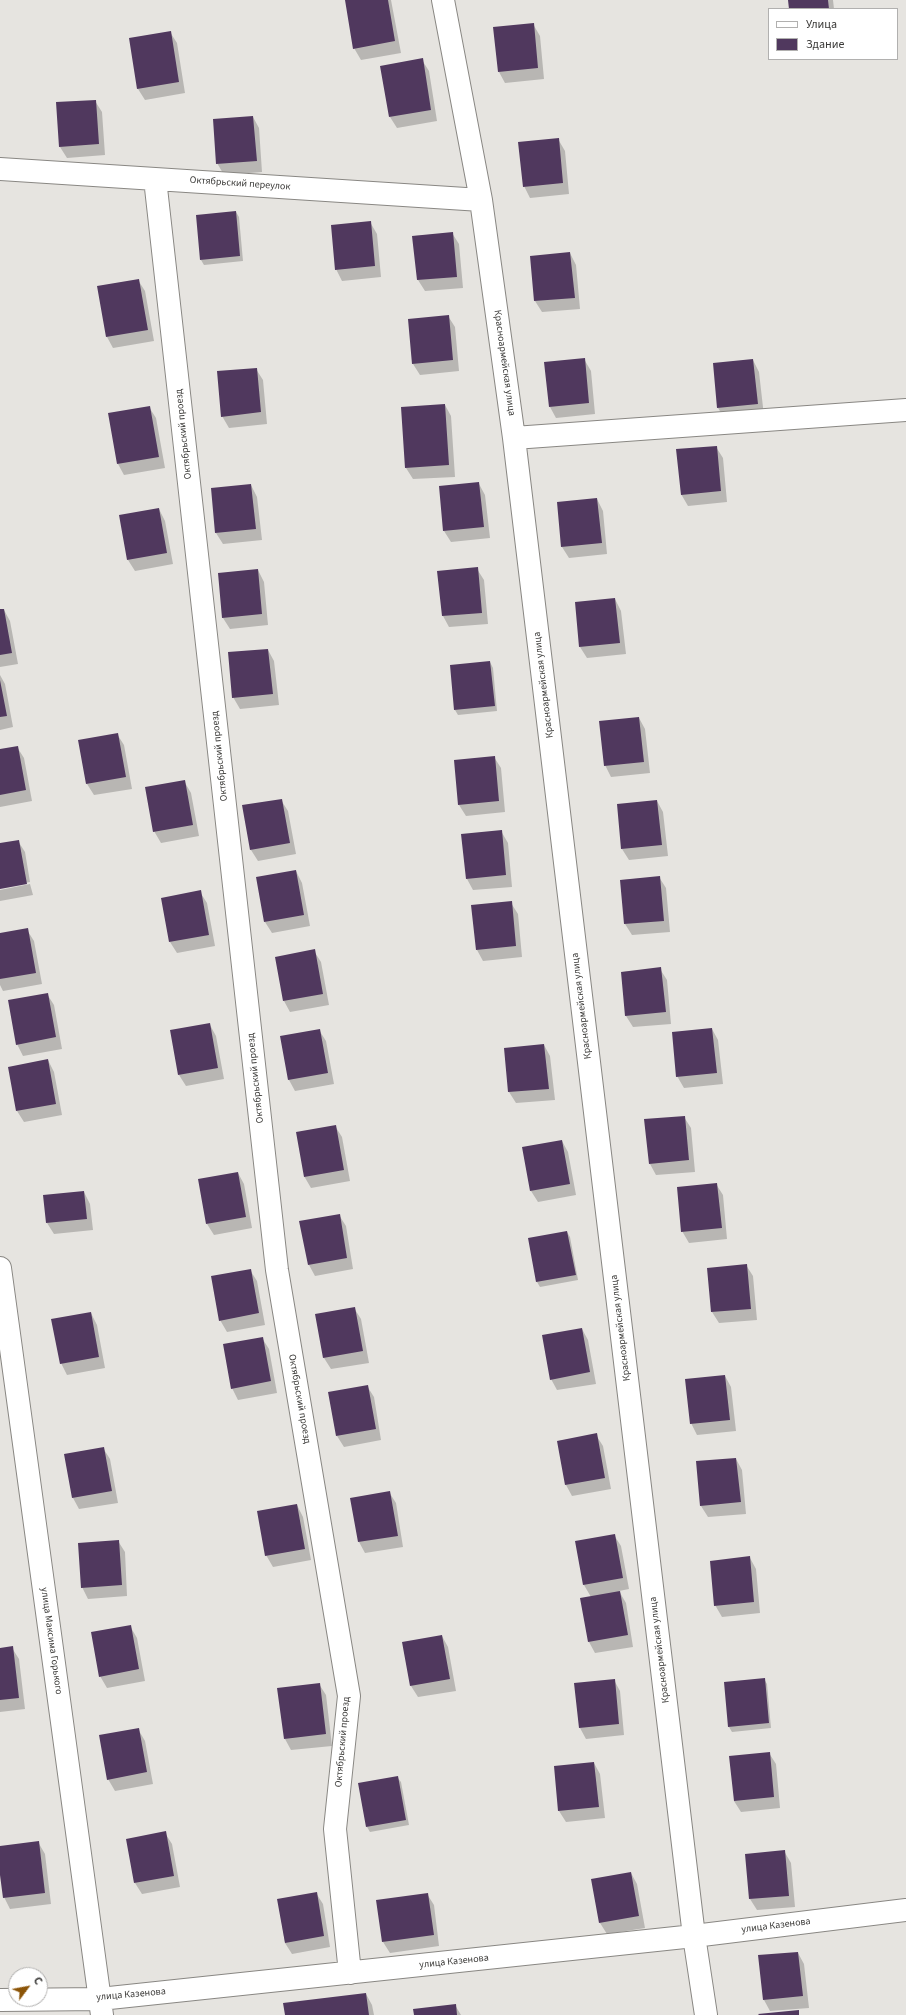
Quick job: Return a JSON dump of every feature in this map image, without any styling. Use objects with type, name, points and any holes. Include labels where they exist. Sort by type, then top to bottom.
[{"type":"street","name":"Красноармейская улица","points":[[443,0],[481,200],[514,438],[694,1936],[706,2015]]},
{"type":"street","name":"Октябрьский переулок","points":[[0,169],[481,200]]},
{"type":"street","name":"Октябрьский проезд","points":[[155,179],[277,1270],[349,1696],[335,1829],[350,1973]]},
{"type":"street","points":[[514,438],[906,410]]},
{"type":"street","name":"улица Максима Горького","points":[[0,1268],[101,2007]]},
{"type":"street","name":"улица Казенова","points":[[0,2000],[101,2007],[350,1973],[694,1936],[906,1910]]},
{"type":"building","points":[[345,0],[388,0],[395,41],[353,49]]},
{"type":"building","points":[[788,0],[828,0],[829,8],[789,8]]},
{"type":"building","points":[[534,23],[538,68],[498,72],[493,27]]},
{"type":"building","points":[[171,31],[179,82],[137,89],[129,38]]},
{"type":"building","points":[[423,58],[431,110],[389,117],[380,66]]},
{"type":"building","points":[[96,100],[99,144],[59,147],[56,102]]},
{"type":"building","points":[[253,116],[257,161],[216,164],[213,119]]},
{"type":"building","points":[[559,138],[563,183],[523,187],[518,142]]},
{"type":"building","points":[[236,211],[240,256],[200,260],[196,215]]},
{"type":"building","points":[[371,221],[375,266],[335,270],[331,225]]},
{"type":"building","points":[[453,232],[457,277],[417,280],[412,236]]},
{"type":"building","points":[[570,252],[575,298],[534,301],[530,256]]},
{"type":"building","points":[[139,279],[148,330],[106,337],[97,286]]},
{"type":"building","points":[[449,315],[453,360],[412,364],[408,319]]},
{"type":"building","points":[[585,358],[589,403],[549,407],[544,362]]},
{"type":"building","points":[[753,359],[758,404],[717,408],[713,363]]},
{"type":"building","points":[[257,368],[261,412],[221,417],[217,371]]},
{"type":"building","points":[[445,404],[449,465],[405,468],[401,407]]},
{"type":"building","points":[[150,406],[159,457],[117,464],[108,413]]},
{"type":"building","points":[[717,446],[721,491],[681,495],[676,449]]},
{"type":"building","points":[[479,482],[484,527],[443,531],[439,486]]},
{"type":"building","points":[[251,484],[256,529],[215,533],[211,488]]},
{"type":"building","points":[[597,498],[602,543],[561,547],[557,502]]},
{"type":"building","points":[[159,508],[167,553],[127,560],[119,515]]},
{"type":"building","points":[[478,567],[482,613],[442,616],[437,571]]},
{"type":"building","points":[[258,569],[262,614],[222,618],[218,573]]},
{"type":"building","points":[[615,598],[620,643],[579,647],[575,602]]},
{"type":"building","points":[[0,609],[4,609],[12,653],[0,655]]},
{"type":"building","points":[[268,649],[273,694],[232,698],[228,652]]},
{"type":"building","points":[[490,661],[495,706],[454,710],[450,665]]},
{"type":"building","points":[[0,680],[7,716],[0,717]]},
{"type":"building","points":[[639,717],[644,762],[604,766],[599,721]]},
{"type":"building","points":[[118,733],[126,777],[86,784],[78,740]]},
{"type":"building","points":[[18,746],[26,790],[0,795],[0,749]]},
{"type":"building","points":[[495,756],[499,801],[458,805],[454,760]]},
{"type":"building","points":[[185,780],[193,825],[153,832],[145,787]]},
{"type":"building","points":[[282,799],[290,843],[250,850],[242,805]]},
{"type":"building","points":[[657,800],[662,845],[621,849],[617,804]]},
{"type":"building","points":[[502,830],[506,875],[466,879],[461,834]]},
{"type":"building","points":[[19,840],[27,884],[0,889],[0,843]]},
{"type":"building","points":[[296,870],[304,915],[264,922],[256,877]]},
{"type":"building","points":[[660,876],[664,921],[624,924],[620,880]]},
{"type":"building","points":[[201,890],[209,935],[169,942],[161,898]]},
{"type":"building","points":[[512,901],[516,946],[476,950],[471,905]]},
{"type":"building","points":[[28,928],[36,973],[0,979],[0,933]]},
{"type":"building","points":[[315,949],[323,994],[283,1001],[275,957]]},
{"type":"building","points":[[661,967],[666,1012],[625,1016],[621,972]]},
{"type":"building","points":[[48,993],[56,1037],[16,1045],[8,1000]]},
{"type":"building","points":[[210,1023],[218,1068],[178,1075],[170,1030]]},
{"type":"building","points":[[712,1028],[717,1073],[676,1077],[672,1032]]},
{"type":"building","points":[[320,1029],[328,1073],[288,1080],[280,1036]]},
{"type":"building","points":[[544,1044],[549,1089],[508,1092],[504,1048]]},
{"type":"building","points":[[48,1059],[56,1104],[16,1111],[8,1067]]},
{"type":"building","points":[[685,1116],[689,1160],[649,1164],[644,1119]]},
{"type":"building","points":[[336,1125],[344,1170],[304,1177],[296,1132]]},
{"type":"building","points":[[562,1140],[570,1184],[530,1191],[522,1147]]},
{"type":"building","points":[[238,1172],[246,1217],[206,1224],[198,1179]]},
{"type":"building","points":[[717,1183],[722,1228],[681,1232],[677,1187]]},
{"type":"building","points":[[84,1191],[87,1219],[46,1223],[43,1195]]},
{"type":"building","points":[[340,1214],[347,1258],[308,1265],[299,1221]]},
{"type":"building","points":[[567,1231],[576,1275],[536,1282],[528,1238]]},
{"type":"building","points":[[747,1264],[751,1309],[711,1312],[707,1268]]},
{"type":"building","points":[[251,1269],[259,1313],[219,1321],[211,1276]]},
{"type":"building","points":[[355,1307],[363,1351],[323,1358],[315,1314]]},
{"type":"building","points":[[91,1312],[99,1357],[60,1364],[51,1319]]},
{"type":"building","points":[[582,1328],[590,1372],[550,1380],[542,1335]]},
{"type":"building","points":[[263,1337],[271,1381],[231,1389],[223,1344]]},
{"type":"building","points":[[725,1375],[730,1420],[690,1424],[685,1379]]},
{"type":"building","points":[[368,1385],[376,1429],[336,1436],[328,1392]]},
{"type":"building","points":[[597,1433],[605,1478],[565,1485],[557,1441]]},
{"type":"building","points":[[104,1447],[112,1491],[72,1498],[64,1454]]},
{"type":"building","points":[[736,1458],[741,1502],[700,1506],[696,1461]]},
{"type":"building","points":[[390,1491],[398,1536],[358,1542],[350,1498]]},
{"type":"building","points":[[297,1504],[305,1549],[265,1556],[257,1511]]},
{"type":"building","points":[[615,1534],[623,1578],[583,1585],[575,1541]]},
{"type":"building","points":[[119,1540],[122,1585],[81,1588],[78,1543]]},
{"type":"building","points":[[750,1556],[754,1602],[714,1606],[710,1561]]},
{"type":"building","points":[[620,1591],[628,1635],[588,1642],[580,1598]]},
{"type":"building","points":[[131,1625],[139,1669],[99,1677],[91,1632]]},
{"type":"building","points":[[442,1635],[450,1679],[410,1686],[402,1642]]},
{"type":"building","points":[[13,1646],[19,1698],[0,1700],[0,1648]]},
{"type":"building","points":[[765,1678],[769,1723],[728,1727],[724,1682]]},
{"type":"building","points":[[615,1679],[619,1724],[579,1728],[574,1683]]},
{"type":"building","points":[[320,1683],[326,1734],[284,1739],[277,1688]]},
{"type":"building","points":[[139,1728],[147,1772],[107,1780],[99,1735]]},
{"type":"building","points":[[770,1752],[774,1797],[734,1801],[729,1756]]},
{"type":"building","points":[[594,1762],[599,1807],[558,1811],[554,1766]]},
{"type":"building","points":[[398,1776],[406,1820],[366,1827],[358,1783]]},
{"type":"building","points":[[166,1831],[174,1876],[134,1883],[126,1839]]},
{"type":"building","points":[[39,1841],[45,1893],[3,1898],[0,1875],[0,1846]]},
{"type":"building","points":[[785,1850],[789,1896],[749,1899],[745,1854]]},
{"type":"building","points":[[631,1872],[639,1916],[599,1923],[591,1879]]},
{"type":"building","points":[[317,1892],[324,1936],[285,1943],[277,1899]]},
{"type":"building","points":[[428,1893],[434,1935],[382,1942],[376,1900]]},
{"type":"building","points":[[798,1952],[803,1996],[763,2000],[758,1955]]},
{"type":"building","points":[[366,1993],[369,2015],[285,2015],[283,2003]]},
{"type":"building","points":[[456,2004],[457,2015],[414,2015],[413,2009]]},
{"type":"building","points":[[799,2010],[799,2015],[758,2014]]}]
